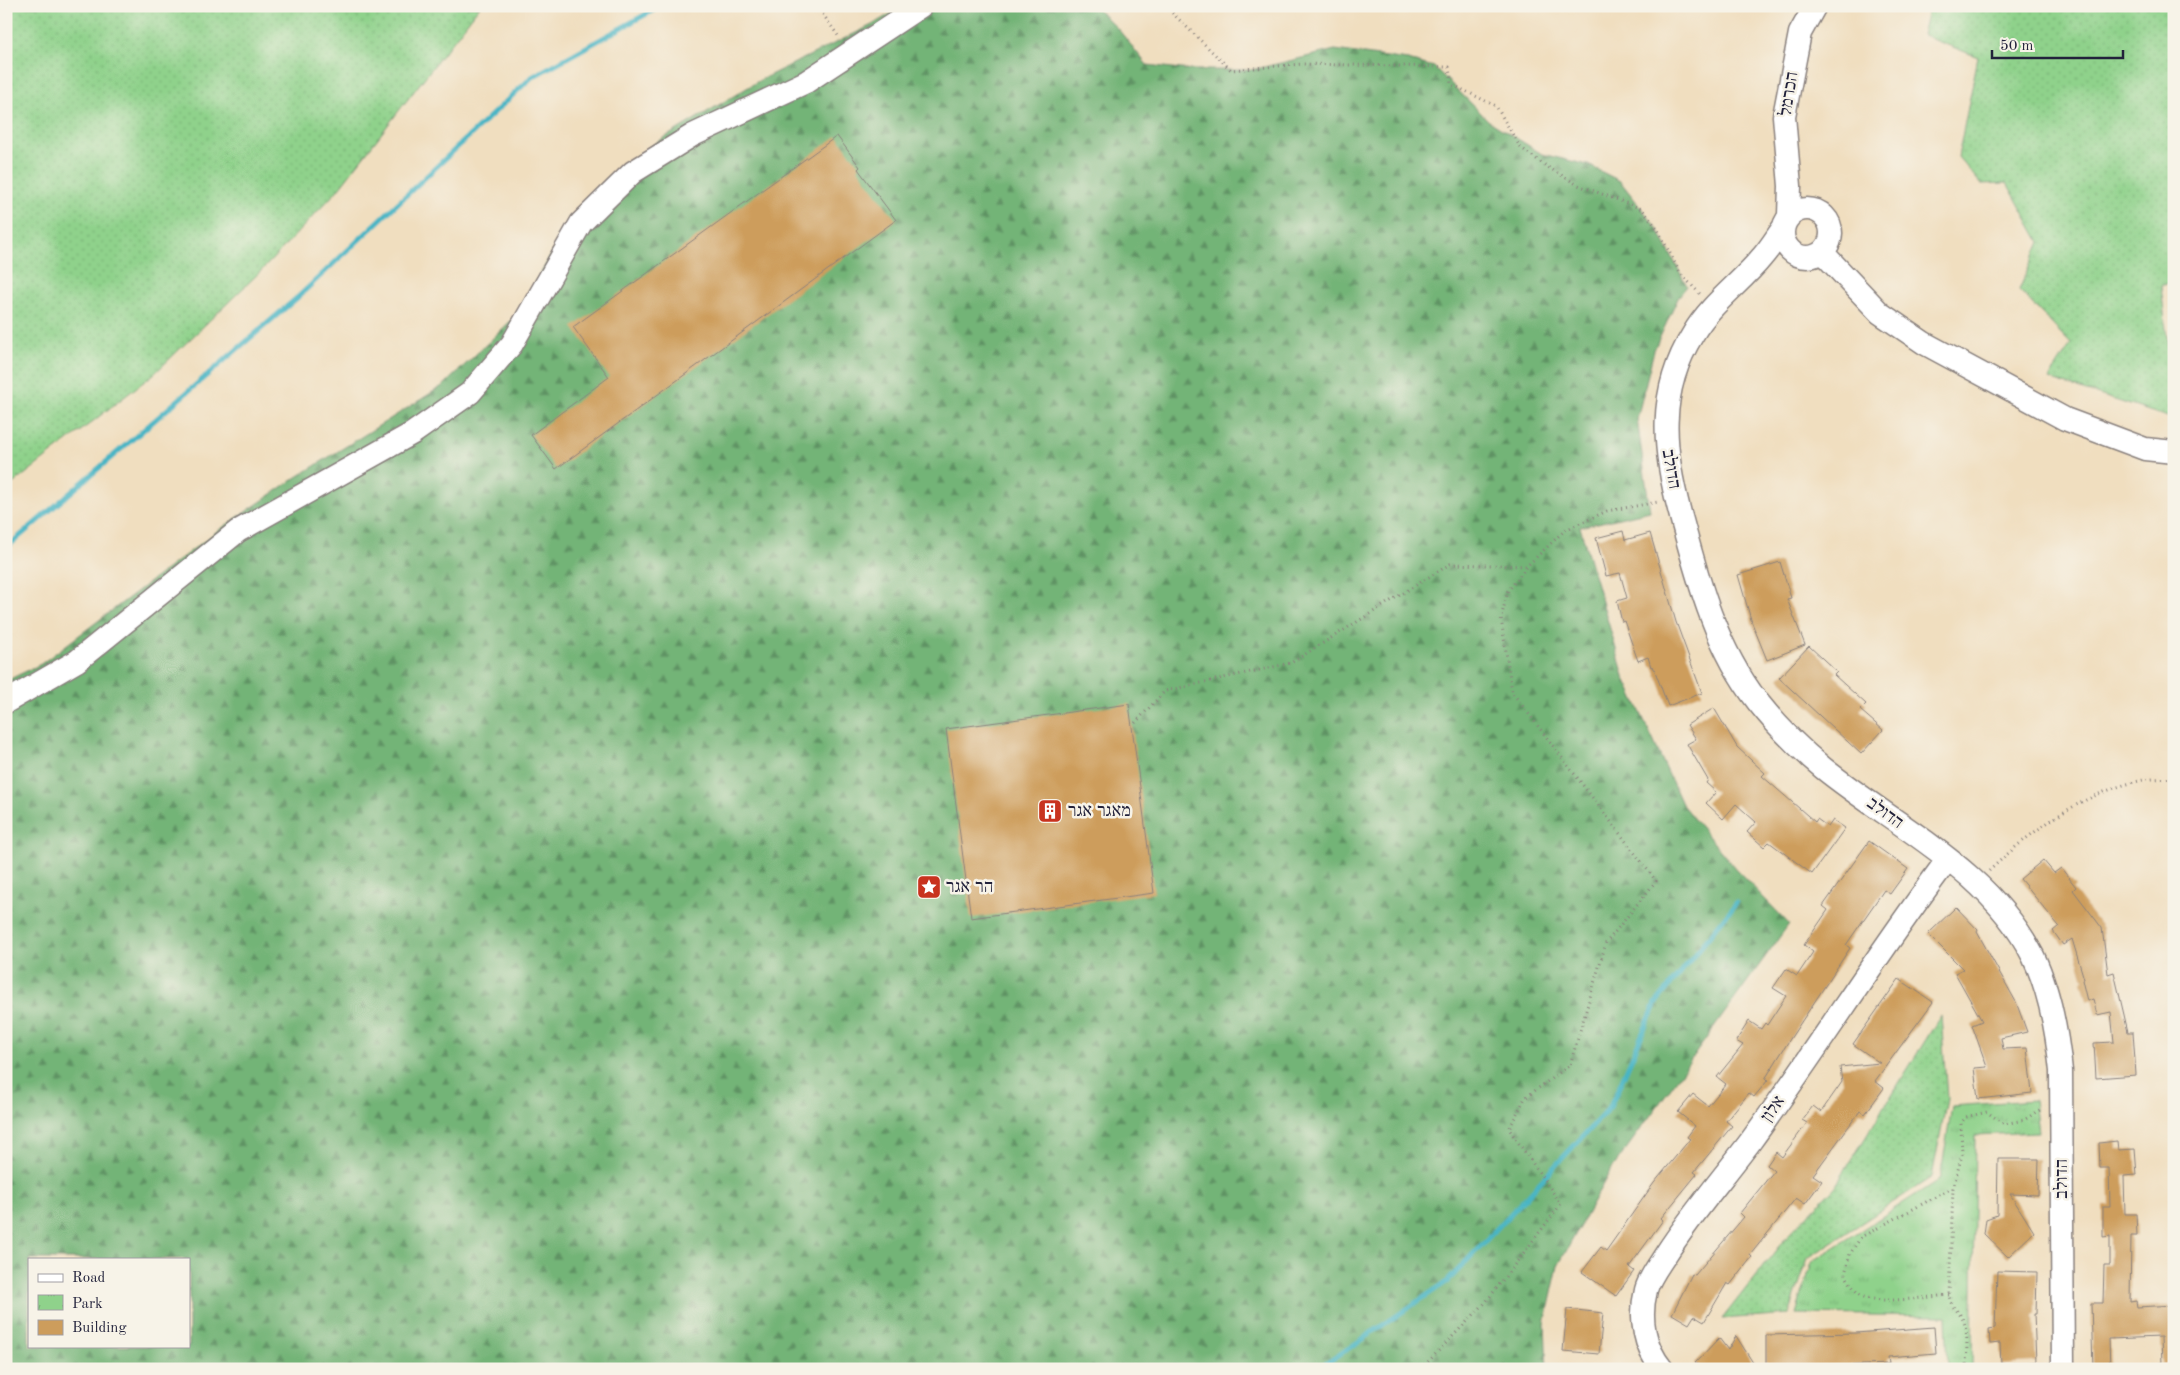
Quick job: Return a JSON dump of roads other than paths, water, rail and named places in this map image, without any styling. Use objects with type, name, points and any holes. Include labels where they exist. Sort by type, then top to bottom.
[{"type":"street","points":[[6,702],[77,661],[238,530],[414,433],[470,392],[512,344],[581,223],[633,172],[692,135],[806,82],[922,6]]},
{"type":"street","name":"הכרמל","points":[[1786,222],[1790,186],[1784,116],[1800,33],[1815,6]]},
{"type":"street","points":[[1812,254],[1831,237],[1831,226],[1827,219],[1813,209],[1796,210],[1786,222],[1783,240],[1787,248],[1812,254],[1880,314],[1924,343],[2065,419],[2145,450],[2174,452]]},
{"type":"street","name":"הדולב","points":[[1786,222],[1762,258],[1712,307],[1692,334],[1678,365],[1668,396],[1665,432],[1669,472],[1703,597],[1716,630],[1736,670],[1759,703],[1823,768],[1948,859],[1977,883],[2011,922],[2033,956],[2047,995],[2058,1037],[2061,1100],[2063,1369]]},
{"type":"street","name":"הדולב","points":[[1734,285],[1770,261],[1812,254]]},
{"type":"street","name":"אלון","points":[[1662,1369],[1645,1338],[1642,1313],[1646,1289],[1656,1269],[1676,1238],[1788,1088],[1948,859]]},
{"type":"waterway","points":[[6,548],[298,297],[532,77],[661,6]]},
{"type":"waterway","points":[[1318,1369],[1448,1281],[1610,1107],[1656,1003],[1736,903]]},
{"type":"place","name":"מאגר אגר","points":[[1050,811]]},
{"type":"place","name":"הר אגר","points":[[929,887]]}]
